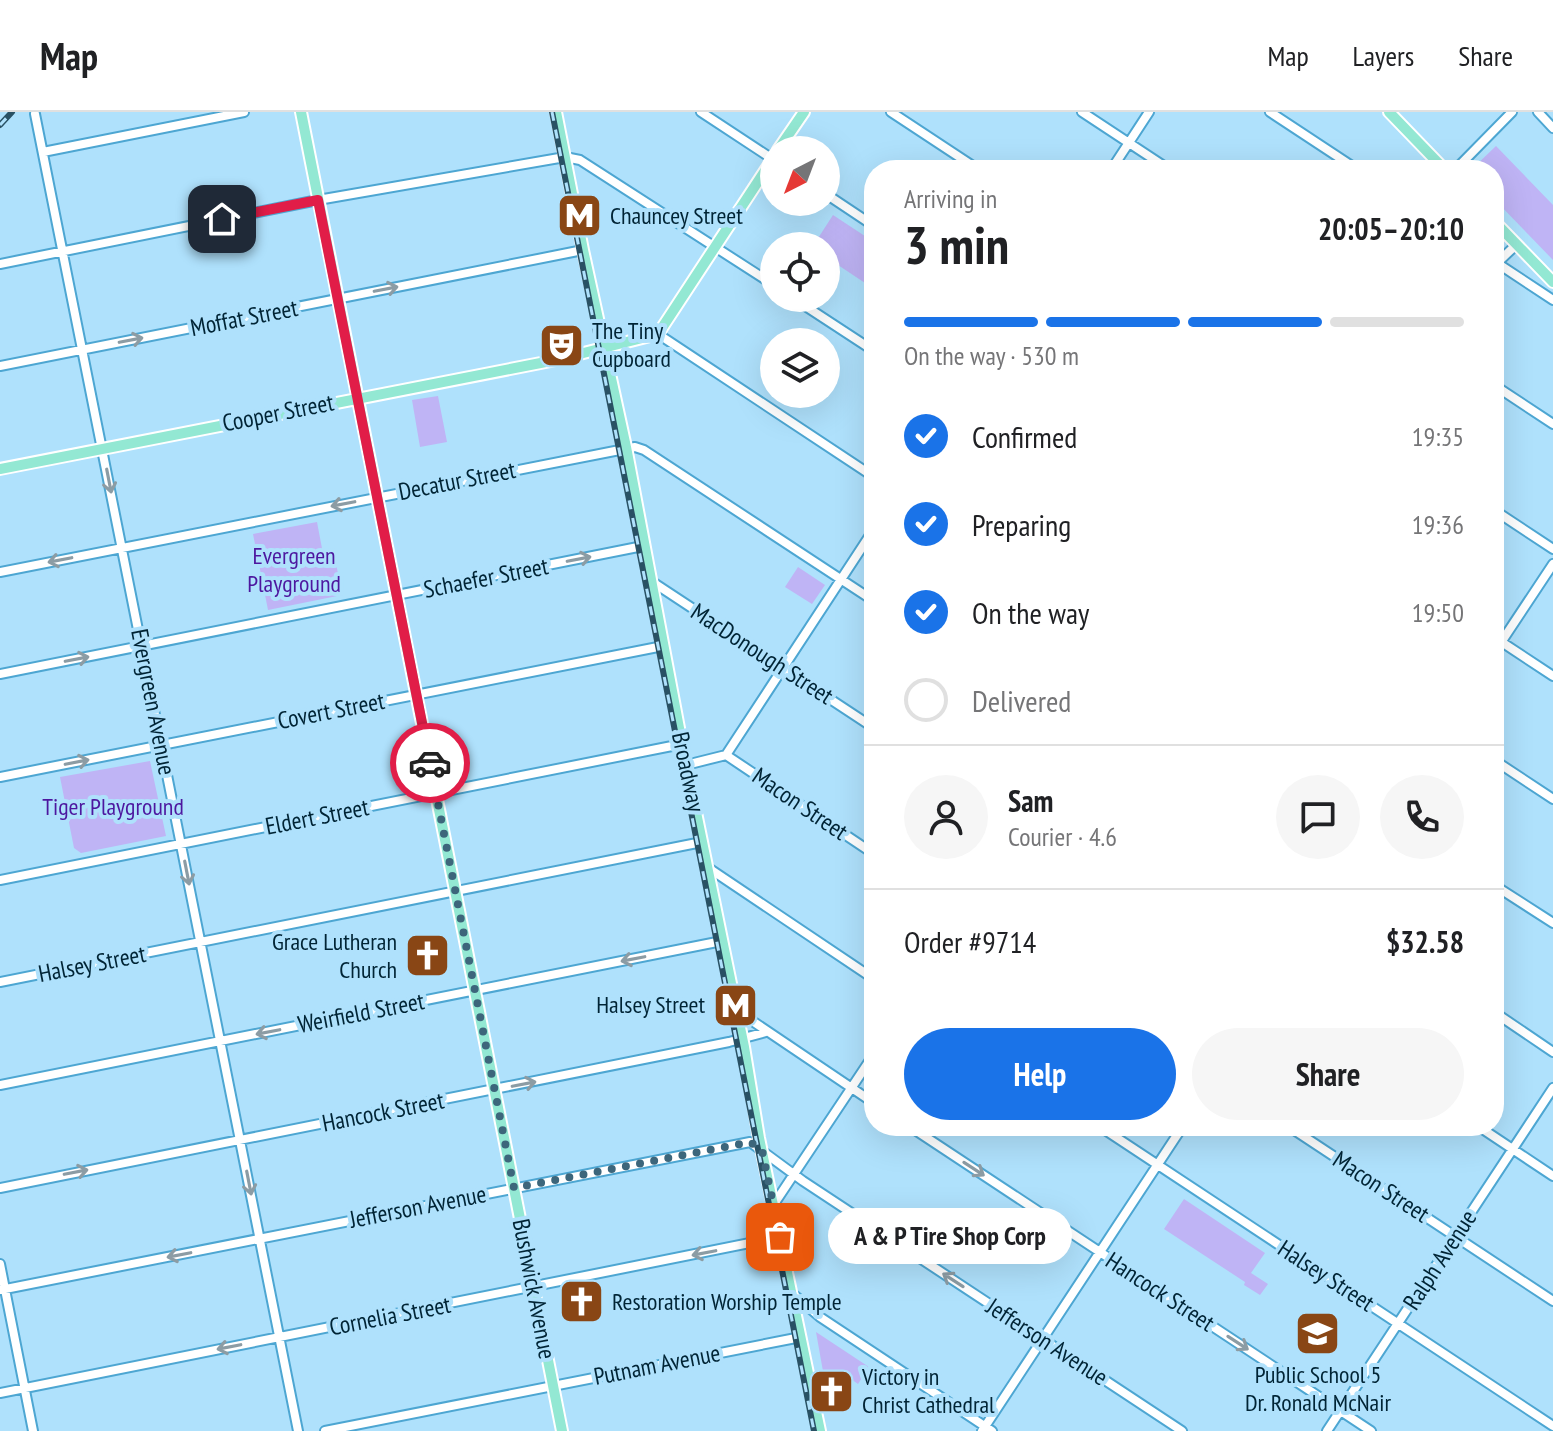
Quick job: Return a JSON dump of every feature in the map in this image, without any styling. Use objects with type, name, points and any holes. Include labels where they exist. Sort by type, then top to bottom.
[{"type":"main road","name":"Bushwick Avenue","points":[[301,112],[562,1431]]},
{"type":"main road","name":"Broadway","points":[[556,112],[626,447],[686,765],[820,1431]]},
{"type":"main road","points":[[788,136],[804,112]]},
{"type":"main road","points":[[1389,112],[1435,160]]},
{"type":"main road","points":[[658,334],[760,178]]},
{"type":"main road","points":[[1504,232],[1553,282]]},
{"type":"main road","name":"Cooper Street","points":[[0,469],[541,363],[658,334]]},
{"type":"street","points":[[43,152],[244,112]]},
{"type":"street","points":[[701,112],[760,147]]},
{"type":"street","points":[[891,112],[964,160]]},
{"type":"street","points":[[1082,112],[1155,160]]},
{"type":"street","points":[[1118,160],[1149,112]]},
{"type":"street","points":[[1270,112],[1343,160]]},
{"type":"street","points":[[1465,160],[1512,112]]},
{"type":"street","points":[[1538,112],[1553,128]]},
{"type":"street","name":"Evergreen Avenue","points":[[35,114],[298,1431]]},
{"type":"street","points":[[0,264],[318,200],[565,157],[580,160],[760,276]]},
{"type":"street","points":[[840,203],[864,219]]},
{"type":"street","points":[[1504,255],[1516,245]]},
{"type":"street","name":"Moffat Street","points":[[0,366],[583,250]]},
{"type":"street","points":[[1504,267],[1553,300]]},
{"type":"street","points":[[814,312],[864,344]]},
{"type":"street","points":[[658,334],[864,470]]},
{"type":"street","points":[[1504,392],[1553,424]]},
{"type":"street","points":[[626,447],[644,450],[864,594]]},
{"type":"street","name":"Decatur Street","points":[[0,572],[626,447]]},
{"type":"street","points":[[1504,517],[1553,549]]},
{"type":"street","points":[[686,765],[726,755],[864,544]]},
{"type":"street","name":"Schaefer Street","points":[[0,674],[643,546]]},
{"type":"street","points":[[1504,631],[1553,564]]},
{"type":"street","name":"MacDonough Street","points":[[651,581],[864,721]]},
{"type":"street","points":[[1504,643],[1553,676]]},
{"type":"street","name":"Covert Street","points":[[0,777],[663,646]]},
{"type":"street","name":"Eldert Street","points":[[0,880],[682,744]]},
{"type":"street","name":"Macon Street","points":[[726,755],[864,847]]},
{"type":"street","points":[[1504,767],[1553,799]]},
{"type":"street","name":"Halsey Street","points":[[0,982],[702,842]]},
{"type":"street","points":[[707,867],[864,972]]},
{"type":"street","points":[[1504,891],[1553,923]]},
{"type":"street","name":"Weirfield Street","points":[[0,1085],[722,941]]},
{"type":"street","points":[[736,1010],[864,1096]]},
{"type":"street","points":[[1504,1019],[1553,1052]]},
{"type":"street","name":"Hancock Street","points":[[0,1188],[495,1090],[766,1032]]},
{"type":"street","points":[[774,1204],[864,1069]]},
{"type":"street","name":"Ralph Avenue","points":[[1327,1431],[1553,1088]]},
{"type":"street","name":"Hancock Street","points":[[924,1136],[1371,1431]]},
{"type":"street","name":"Halsey Street","points":[[1114,1136],[1553,1426]]},
{"type":"street","points":[[793,1294],[820,1317],[986,1429],[1176,1136]]},
{"type":"street","name":"Macon Street","points":[[1303,1136],[1553,1301]]},
{"type":"street","points":[[1493,1136],[1553,1176]]},
{"type":"street","name":"Jefferson Avenue","points":[[3,1290],[750,1142],[795,1175],[1182,1431]]},
{"type":"street","name":"Cornelia Street","points":[[0,1393],[780,1237]]},
{"type":"street","points":[[0,1264],[33,1431]]},
{"type":"street","points":[[798,1322],[820,1317]]},
{"type":"street","name":"Putnam Avenue","points":[[325,1431],[801,1337]]},
{"type":"green space","points":[[1496,146],[1553,205],[1553,260],[1504,209],[1504,160],[1481,160]]},
{"type":"green space","points":[[832,216],[864,235],[864,282],[840,266],[840,232],[822,232]]},
{"type":"green space","points":[[438,396],[447,442],[420,447],[412,400]]},
{"type":"green space","name":"Evergreen Playground","points":[[317,522],[324,559],[335,558],[342,595],[268,610],[253,534]]},
{"type":"green space","points":[[798,567],[825,585],[812,604],[785,587]]},
{"type":"green space","name":"Tiger Playground","points":[[150,761],[166,836],[81,853],[74,848],[60,777]]},
{"type":"green space","points":[[1184,1199],[1265,1253],[1251,1273],[1268,1284],[1260,1295],[1164,1229]]},
{"type":"green space","points":[[816,1332],[869,1367],[858,1384],[851,1379],[850,1372],[824,1377]]},
{"type":"railway","points":[[0,125],[12,112]]},
{"type":"railway","points":[[552,112],[814,1431]]},
{"type":"way so far","points":[[430,763],[514,1188],[750,1142],[762,1150],[780,1237]]},
{"type":"place","name":"Chauncey Street","points":[[579,216]]},
{"type":"place","name":"The Tiny Cupboard","points":[[561,345]]},
{"type":"place","name":"Grace Lutheran Church","points":[[428,956]]},
{"type":"place","name":"Halsey Street","points":[[736,1005]]},
{"type":"place","name":"A & P Tire Shop Corp","points":[[780,1237]]},
{"type":"place","name":"Restoration Worship Temple","points":[[581,1302]]},
{"type":"place","name":"Public School 5 Dr. Ronald McNair","points":[[1318,1333]]},
{"type":"place","name":"Victory in Christ Cathedral","points":[[831,1391]]},
{"type":"route","points":[[222,219],[318,200],[430,763]]}]
